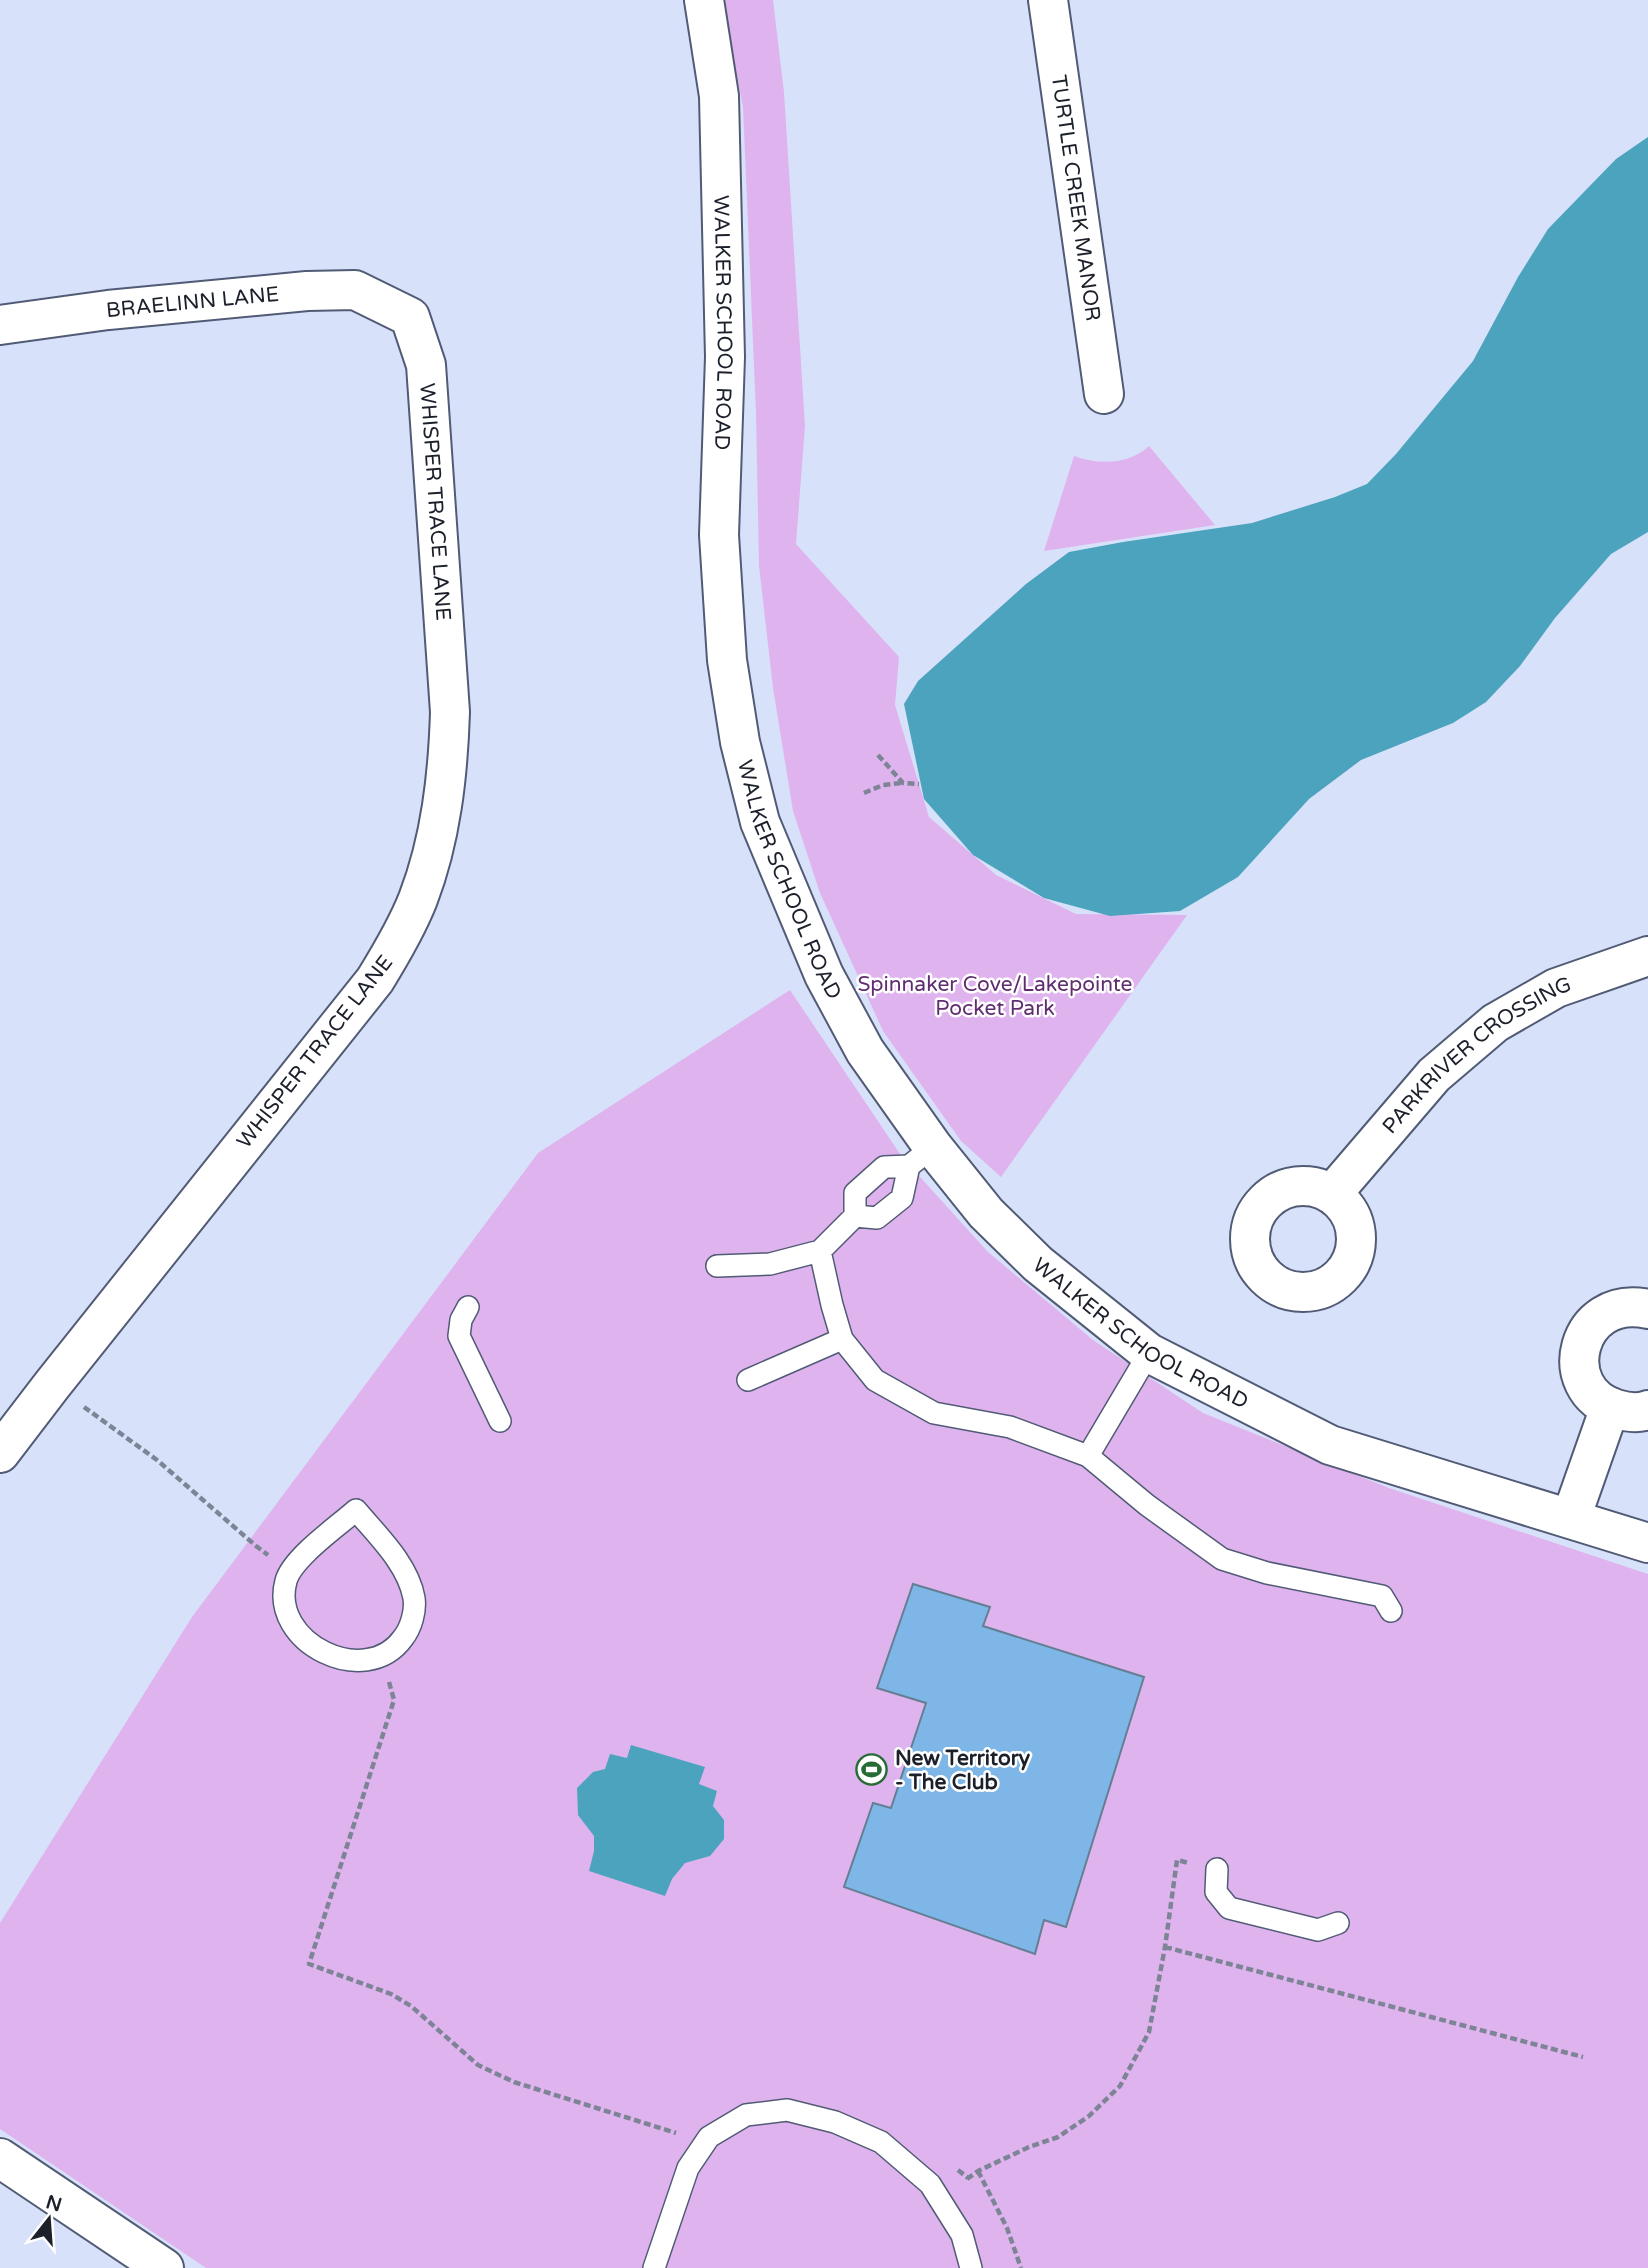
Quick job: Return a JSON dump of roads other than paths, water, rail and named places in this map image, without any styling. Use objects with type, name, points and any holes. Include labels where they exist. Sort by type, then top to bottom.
[{"type":"street","name":"WALKER SCHOOL ROAD","points":[[704,0],[719,96],[725,357],[719,535],[727,660],[740,742],[760,822],[824,975],[921,1156],[986,1213],[1038,1264],[1149,1353],[1330,1445],[1648,1543]]},
{"type":"street","name":"TURTLE CREEK MANOR","points":[[1048,0],[1104,394]]},
{"type":"street","name":"BRAELINN LANE","points":[[0,325],[108,310],[307,291],[355,290],[383,304]]},
{"type":"street","name":"WHISPER TRACE LANE","points":[[0,1453],[375,980],[399,940],[418,898],[432,854],[442,808],[449,761],[450,712],[426,365],[410,317],[383,304]]},
{"type":"street","name":"PARKRIVER CROSSING","points":[[1332,1194],[1434,1075],[1494,1023],[1556,988],[1648,956]]},
{"type":"street","points":[[1648,1309],[1634,1306],[1616,1308],[1600,1317],[1587,1330],[1580,1346],[1579,1365],[1584,1382],[1595,1397],[1610,1407],[1626,1412],[1648,1410]]},
{"type":"street","points":[[1571,1518],[1610,1407]]},
{"type":"street","points":[[0,2158],[164,2268]]},
{"type":"lane","points":[[855,1216],[877,1218],[902,1198],[921,1156]]},
{"type":"lane","points":[[717,1266],[770,1264],[820,1251],[855,1216],[855,1192],[884,1167],[921,1156]]},
{"type":"lane","points":[[820,1251],[842,1339],[875,1380],[934,1413],[1010,1427],[1088,1456],[1147,1505],[1222,1559],[1267,1573],[1382,1596],[1391,1611]]},
{"type":"lane","points":[[468,1307],[461,1320],[459,1336],[500,1421]]},
{"type":"lane","points":[[748,1380],[842,1339]]},
{"type":"lane","points":[[1088,1456],[1149,1353]]},
{"type":"lane","points":[[356,1510],[398,1563],[414,1599],[408,1631],[397,1647],[381,1657],[357,1661],[338,1658],[313,1646],[296,1630],[286,1611],[286,1581],[291,1570],[356,1510]]},
{"type":"lane","points":[[1217,1869],[1216,1892],[1229,1908],[1318,1930],[1338,1923]]},
{"type":"lane","points":[[654,2268],[688,2168],[709,2137],[746,2115],[787,2110],[835,2122],[881,2142],[930,2184],[962,2235],[971,2268]]},
{"type":"water","points":[[1648,137],[1648,532],[1611,554],[1555,618],[1520,666],[1486,702],[1453,723],[1361,760],[1309,799],[1238,877],[1180,911],[1110,916],[1044,898],[973,855],[924,799],[904,704],[918,681],[1026,584],[1069,552],[1252,523],[1367,484],[1396,454],[1473,361],[1518,277],[1548,229],[1616,159]]},
{"type":"water","points":[[631,1745],[705,1767],[699,1784],[717,1791],[713,1806],[724,1820],[724,1839],[710,1856],[685,1863],[672,1879],[665,1896],[589,1871],[594,1851],[594,1836],[578,1815],[577,1788],[593,1772],[605,1769],[610,1754],[627,1758]]},
{"type":"place","name":"New Territory - The Club","points":[[872,1770]]},
{"type":"park label","name":"Spinnaker Cove/Lakepointe Pocket Park","points":[[995,996]]}]
